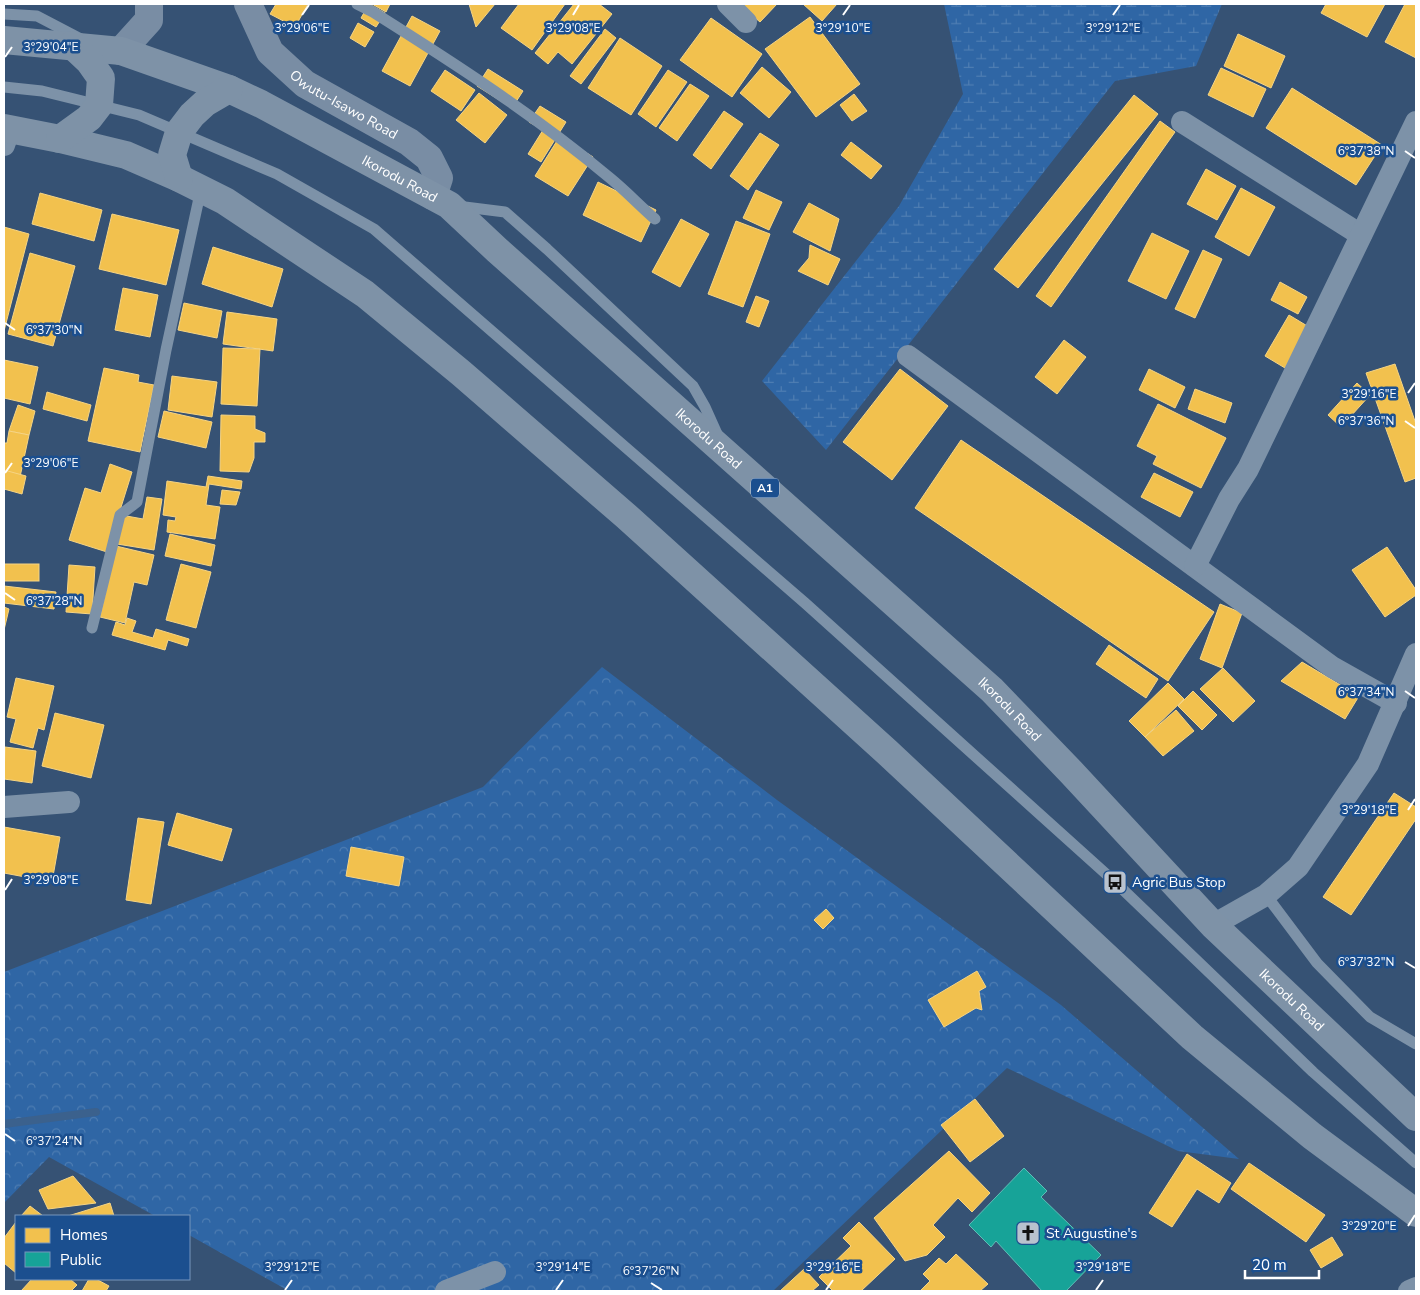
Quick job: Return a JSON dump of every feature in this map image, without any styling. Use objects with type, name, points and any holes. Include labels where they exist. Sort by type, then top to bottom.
[{"type":"highway","name":"Ikorodu Road","points":[[4,40],[111,50],[229,89],[261,104],[441,201],[992,690],[1213,925],[1416,1117]]},
{"type":"highway","points":[[60,139],[89,118],[99,105],[100,78],[89,61],[72,45]]},
{"type":"highway","points":[[190,183],[172,155],[179,132],[192,115],[205,103],[229,89]]},
{"type":"highway","points":[[6,134],[60,139],[126,155],[190,183],[225,201],[365,294],[461,373],[626,516],[879,746],[1192,1037],[1312,1136],[1416,1213]]},
{"type":"street","points":[[111,50],[149,20],[149,4]]},
{"type":"street","name":"Owutu-Isawo Road","points":[[248,4],[270,52],[306,84],[409,142],[429,158],[439,178],[441,201]]},
{"type":"street","points":[[728,4],[746,22]]},
{"type":"street","points":[[1182,122],[1361,235]]},
{"type":"street","points":[[1195,566],[1229,499],[1248,469],[1416,122]]},
{"type":"street","points":[[908,356],[1332,667],[1396,703]]},
{"type":"street","points":[[1213,925],[1266,895],[1298,866],[1368,764],[1416,654]]},
{"type":"street","points":[[4,807],[69,802]]},
{"type":"street","points":[[446,1291],[495,1272]]},
{"type":"street","points":[[1409,1291],[1416,1288]]},
{"type":"lane","points":[[357,4],[464,69],[539,123],[611,178],[655,219]]},
{"type":"lane","points":[[4,14],[37,16],[111,50]]},
{"type":"lane","points":[[4,87],[42,91],[139,115],[277,174],[374,229],[805,603],[1115,882],[1314,1072],[1416,1163]]},
{"type":"lane","points":[[92,628],[120,515],[138,502],[166,350],[190,183]]},
{"type":"lane","points":[[1266,895],[1317,963],[1370,1017],[1416,1044]]},
{"type":"green space","points":[[944,4],[1222,4],[1196,66],[1115,81],[826,450],[762,381],[899,206],[963,94]]},
{"type":"green space","points":[[602,667],[777,800],[1061,1005],[1239,1159],[1178,1151],[1007,1068],[773,1291],[289,1291],[190,1236],[190,1215],[153,1215],[49,1157],[4,1203],[4,972],[483,787]]},
{"type":"building: Homes","points":[[276,4],[308,4],[295,27],[270,14]]},
{"type":"building: Homes","points":[[369,4],[385,13],[376,27],[361,18]]},
{"type":"building: Homes","points":[[372,4],[390,4],[386,12]]},
{"type":"building: Homes","points":[[469,4],[495,4],[476,27]]},
{"type":"building: Homes","points":[[519,4],[565,4],[532,50],[501,28]]},
{"type":"building: Homes","points":[[574,4],[599,4],[612,14],[572,64],[558,52],[548,64],[535,53]]},
{"type":"building: Homes","points":[[739,4],[777,4],[760,22]]},
{"type":"building: Homes","points":[[803,4],[837,4],[822,21]]},
{"type":"building: Homes","points":[[1326,4],[1385,4],[1367,37],[1321,13]]},
{"type":"building: Homes","points":[[1405,4],[1416,4],[1416,58],[1385,42]]},
{"type":"building: Homes","points":[[412,16],[440,31],[410,86],[382,71]]},
{"type":"building: Homes","points":[[810,17],[860,84],[816,117],[765,49]]},
{"type":"building: Homes","points":[[711,18],[762,54],[732,97],[680,60]]},
{"type":"building: Homes","points":[[358,23],[374,32],[365,47],[350,38]]},
{"type":"building: Homes","points":[[605,29],[616,38],[581,84],[570,76]]},
{"type":"building: Homes","points":[[1238,34],[1285,56],[1271,88],[1224,66]]},
{"type":"building: Homes","points":[[620,38],[662,66],[631,115],[588,88]]},
{"type":"building: Homes","points":[[762,67],[791,92],[769,118],[740,93]]},
{"type":"building: Homes","points":[[1221,68],[1266,89],[1253,117],[1208,95]]},
{"type":"building: Homes","points":[[488,69],[523,91],[512,108],[477,86]]},
{"type":"building: Homes","points":[[445,70],[475,90],[461,111],[431,91]]},
{"type":"building: Homes","points":[[668,70],[687,82],[656,127],[638,114]]},
{"type":"building: Homes","points":[[690,84],[709,96],[677,141],[659,128]]},
{"type":"building: Homes","points":[[1292,88],[1382,145],[1356,185],[1266,128]]},
{"type":"building: Homes","points":[[479,93],[507,115],[485,143],[456,120]]},
{"type":"building: Homes","points":[[854,94],[867,111],[852,121],[840,105]]},
{"type":"building: Homes","points":[[1134,95],[1158,114],[1018,288],[994,269]]},
{"type":"building: Homes","points":[[540,106],[566,122],[541,162],[528,154],[543,130],[529,122]]},
{"type":"building: Homes","points":[[724,111],[743,124],[711,169],[693,155]]},
{"type":"building: Homes","points":[[1160,121],[1175,132],[1051,307],[1036,296]]},
{"type":"building: Homes","points":[[760,133],[779,145],[748,190],[730,176]]},
{"type":"building: Homes","points":[[560,136],[593,157],[568,196],[535,176]]},
{"type":"building: Homes","points":[[851,142],[882,166],[871,179],[841,155]]},
{"type":"building: Homes","points":[[1206,169],[1236,186],[1217,220],[1187,204]]},
{"type":"building: Homes","points":[[598,182],[656,210],[641,242],[583,215]]},
{"type":"building: Homes","points":[[1241,188],[1275,207],[1249,256],[1215,237]]},
{"type":"building: Homes","points":[[756,190],[782,202],[769,230],[743,218]]},
{"type":"building: Homes","points":[[40,193],[102,210],[94,241],[32,224]]},
{"type":"building: Homes","points":[[809,203],[839,219],[830,251],[793,232]]},
{"type":"building: Homes","points":[[112,214],[179,230],[166,285],[99,269]]},
{"type":"building: Homes","points":[[681,219],[709,234],[680,287],[652,272]]},
{"type":"building: Homes","points":[[736,221],[770,234],[743,307],[708,294]]},
{"type":"building: Homes","points":[[4,227],[29,234],[4,331]]},
{"type":"building: Homes","points":[[1152,233],[1189,251],[1166,299],[1128,281]]},
{"type":"building: Homes","points":[[810,245],[840,259],[828,285],[798,271],[809,258]]},
{"type":"building: Homes","points":[[213,247],[283,269],[272,307],[202,284]]},
{"type":"building: Homes","points":[[1203,250],[1222,259],[1195,318],[1175,309]]},
{"type":"building: Homes","points":[[30,253],[75,266],[53,346],[8,334]]},
{"type":"building: Homes","points":[[1280,282],[1307,297],[1298,314],[1271,300]]},
{"type":"building: Homes","points":[[123,288],[158,295],[150,337],[115,330]]},
{"type":"building: Homes","points":[[756,296],[769,301],[759,327],[746,322]]},
{"type":"building: Homes","points":[[184,303],[222,311],[217,338],[178,330]]},
{"type":"building: Homes","points":[[227,312],[277,319],[273,351],[223,344]]},
{"type":"building: Homes","points":[[1289,315],[1309,327],[1285,368],[1265,356]]},
{"type":"building: Homes","points":[[1064,340],[1086,357],[1057,394],[1035,377]]},
{"type":"building: Homes","points":[[223,348],[260,349],[257,406],[221,404]]},
{"type":"building: Homes","points":[[4,360],[38,367],[30,404],[4,398]]},
{"type":"building: Homes","points":[[1395,364],[1416,424],[1416,478],[1405,482],[1366,373]]},
{"type":"building: Homes","points":[[104,368],[139,375],[138,382],[154,385],[140,452],[88,441]]},
{"type":"building: Homes","points":[[900,369],[948,406],[892,480],[843,442]]},
{"type":"building: Homes","points":[[1149,369],[1185,387],[1175,408],[1139,390]]},
{"type":"building: Homes","points":[[172,376],[217,382],[212,417],[168,410]]},
{"type":"building: Homes","points":[[1357,383],[1370,395],[1341,427],[1328,415]]},
{"type":"building: Homes","points":[[1195,389],[1232,403],[1225,423],[1188,409]]},
{"type":"building: Homes","points":[[47,392],[91,405],[87,421],[43,409]]},
{"type":"building: Homes","points":[[1158,404],[1226,438],[1201,488],[1153,464],[1157,456],[1137,446]]},
{"type":"building: Homes","points":[[18,405],[35,411],[29,435],[9,431]]},
{"type":"building: Homes","points":[[164,411],[212,422],[206,448],[158,437]]},
{"type":"building: Homes","points":[[221,415],[255,416],[255,429],[265,433],[265,442],[254,442],[254,458],[249,472],[220,471]]},
{"type":"building: Homes","points":[[9,431],[29,435],[20,477],[4,474],[4,443],[7,443]]},
{"type":"building: Homes","points":[[961,440],[1214,612],[1168,681],[915,508]]},
{"type":"building: Homes","points":[[110,464],[132,472],[107,552],[69,540],[85,488],[101,493]]},
{"type":"building: Homes","points":[[4,470],[26,476],[22,494],[4,489]]},
{"type":"building: Homes","points":[[1154,473],[1193,492],[1180,517],[1141,497]]},
{"type":"building: Homes","points":[[208,476],[242,481],[241,489],[209,484],[206,505],[220,507],[215,539],[167,532],[168,520],[175,521],[176,517],[163,515],[167,481],[206,487]]},
{"type":"building: Homes","points":[[222,490],[240,492],[236,505],[220,504]]},
{"type":"building: Homes","points":[[147,497],[162,499],[154,550],[117,544],[121,515],[143,519]]},
{"type":"building: Homes","points":[[170,534],[215,545],[211,566],[165,556]]},
{"type":"building: Homes","points":[[116,546],[154,555],[147,585],[134,582],[125,623],[100,617]]},
{"type":"building: Homes","points":[[1387,547],[1416,590],[1416,595],[1385,617],[1352,570]]},
{"type":"building: Homes","points":[[4,564],[39,564],[39,581],[4,581]]},
{"type":"building: Homes","points":[[181,564],[211,572],[196,628],[166,620]]},
{"type":"building: Homes","points":[[69,565],[95,567],[92,614],[66,612]]},
{"type":"building: Homes","points":[[4,586],[56,592],[54,609],[4,603]]},
{"type":"building: Homes","points":[[1220,604],[1242,613],[1222,668],[1200,659]]},
{"type":"building: Homes","points":[[4,607],[9,609],[4,630]]},
{"type":"building: Homes","points":[[127,618],[136,621],[132,632],[153,638],[156,629],[189,639],[187,646],[168,640],[165,650],[112,635],[116,622],[125,625]]},
{"type":"building: Homes","points":[[1109,645],[1158,679],[1146,698],[1096,664]]},
{"type":"building: Homes","points":[[1302,662],[1359,696],[1345,719],[1281,681]]},
{"type":"building: Homes","points":[[1223,668],[1255,701],[1233,722],[1200,689]]},
{"type":"building: Homes","points":[[16,678],[54,686],[44,730],[38,728],[33,748],[10,742],[16,719],[7,717]]},
{"type":"building: Homes","points":[[1168,683],[1184,699],[1145,737],[1129,721]]},
{"type":"building: Homes","points":[[1193,691],[1217,715],[1202,730],[1178,706]]},
{"type":"building: Homes","points":[[1176,710],[1194,731],[1163,756],[1145,737]]},
{"type":"building: Homes","points":[[55,713],[104,725],[91,778],[42,766]]},
{"type":"building: Homes","points":[[5,747],[36,751],[32,783],[4,779]]},
{"type":"building: Homes","points":[[1394,793],[1416,807],[1416,819],[1351,915],[1323,897]]},
{"type":"building: Homes","points":[[177,813],[232,829],[222,861],[168,845]]},
{"type":"building: Homes","points":[[138,818],[164,822],[151,904],[126,900]]},
{"type":"building: Homes","points":[[4,827],[60,837],[52,882],[4,873]]},
{"type":"building: Homes","points":[[351,847],[404,857],[399,886],[346,876]]},
{"type":"building: Homes","points":[[826,909],[834,918],[823,929],[814,920]]},
{"type":"building: Homes","points":[[977,971],[986,987],[979,991],[982,1010],[976,1008],[944,1027],[928,1000]]},
{"type":"building: Homes","points":[[975,1099],[1004,1136],[970,1162],[941,1125]]},
{"type":"building: Homes","points":[[949,1151],[990,1193],[972,1212],[958,1198],[933,1225],[945,1237],[927,1255],[905,1261],[874,1218]]},
{"type":"building: Homes","points":[[1187,1154],[1231,1183],[1219,1203],[1197,1189],[1172,1227],[1149,1213]]},
{"type":"building: Homes","points":[[1249,1163],[1325,1215],[1306,1242],[1231,1189]]},
{"type":"building: Homes","points":[[73,1176],[96,1203],[48,1209],[39,1190]]},
{"type":"building: Homes","points":[[110,1203],[114,1215],[71,1215]]},
{"type":"building: Homes","points":[[30,1206],[42,1215],[22,1215]]},
{"type":"building: Homes","points":[[859,1222],[895,1259],[861,1291],[833,1291],[819,1277],[851,1246],[843,1238]]},
{"type":"building: Homes","points":[[15,1223],[15,1272],[4,1263],[4,1238]]},
{"type":"building: Homes","points":[[1332,1237],[1343,1255],[1321,1268],[1310,1250]]},
{"type":"building: Homes","points":[[956,1254],[988,1284],[980,1291],[920,1291],[930,1281],[923,1274],[939,1258],[946,1264]]},
{"type":"building: Homes","points":[[804,1269],[819,1285],[812,1291],[780,1291]]},
{"type":"building: Homes","points":[[31,1280],[71,1280],[77,1285],[71,1291],[21,1291]]},
{"type":"building: Homes","points":[[88,1280],[98,1280],[109,1286],[106,1291],[82,1291]]},
{"type":"building: Public","name":"St Augustine's","points":[[1024,1168],[1047,1191],[1041,1197],[1101,1255],[1066,1291],[1042,1291],[996,1241],[991,1247],[969,1225]]},
{"type":"waterway","points":[[4,1124],[96,1112]]},
{"type":"place","name":"Agric Bus Stop","points":[[1115,882]]},
{"type":"place","name":"St Augustine's","points":[[1028,1233]]}]
